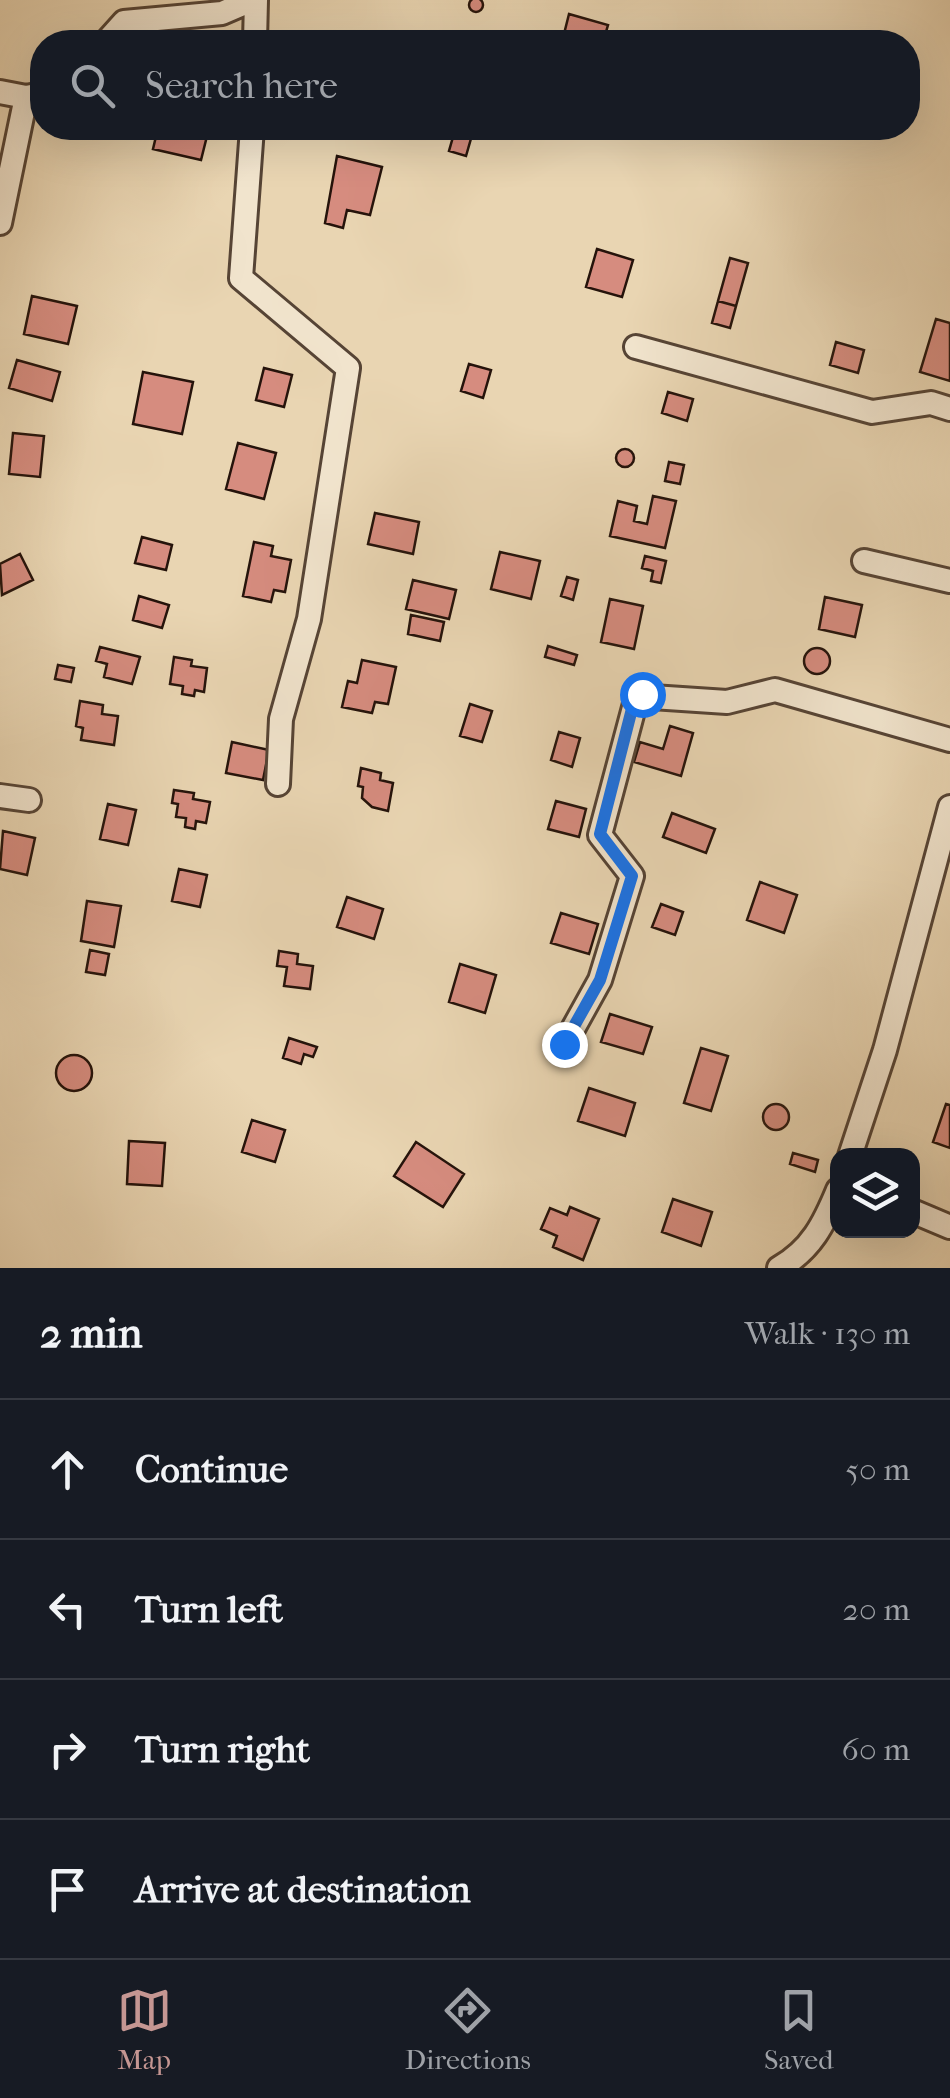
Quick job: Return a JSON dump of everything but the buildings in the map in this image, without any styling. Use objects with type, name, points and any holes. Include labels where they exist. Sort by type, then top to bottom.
[{"type":"street","points":[[117,30],[124,22],[222,13],[254,0],[255,30]]},
{"type":"street","points":[[0,92],[30,96]]},
{"type":"street","points":[[0,223],[30,111]]},
{"type":"street","points":[[251,140],[240,278],[348,368],[309,619],[282,719],[278,784]]},
{"type":"street","points":[[636,347],[872,412],[931,403],[950,410]]},
{"type":"street","points":[[864,561],[950,581]]},
{"type":"street","points":[[564,1044],[600,980],[632,876],[600,834],[637,696],[727,702],[775,690],[950,740]]},
{"type":"street","points":[[0,796],[29,800]]},
{"type":"street","points":[[853,1148],[886,1050],[950,808]]},
{"type":"street","points":[[779,1268],[811,1244],[830,1209]]},
{"type":"street","points":[[920,1214],[950,1227]]},
{"type":"route","points":[[564,1044],[600,980],[632,876],[600,834],[634,701],[642,694]]}]
